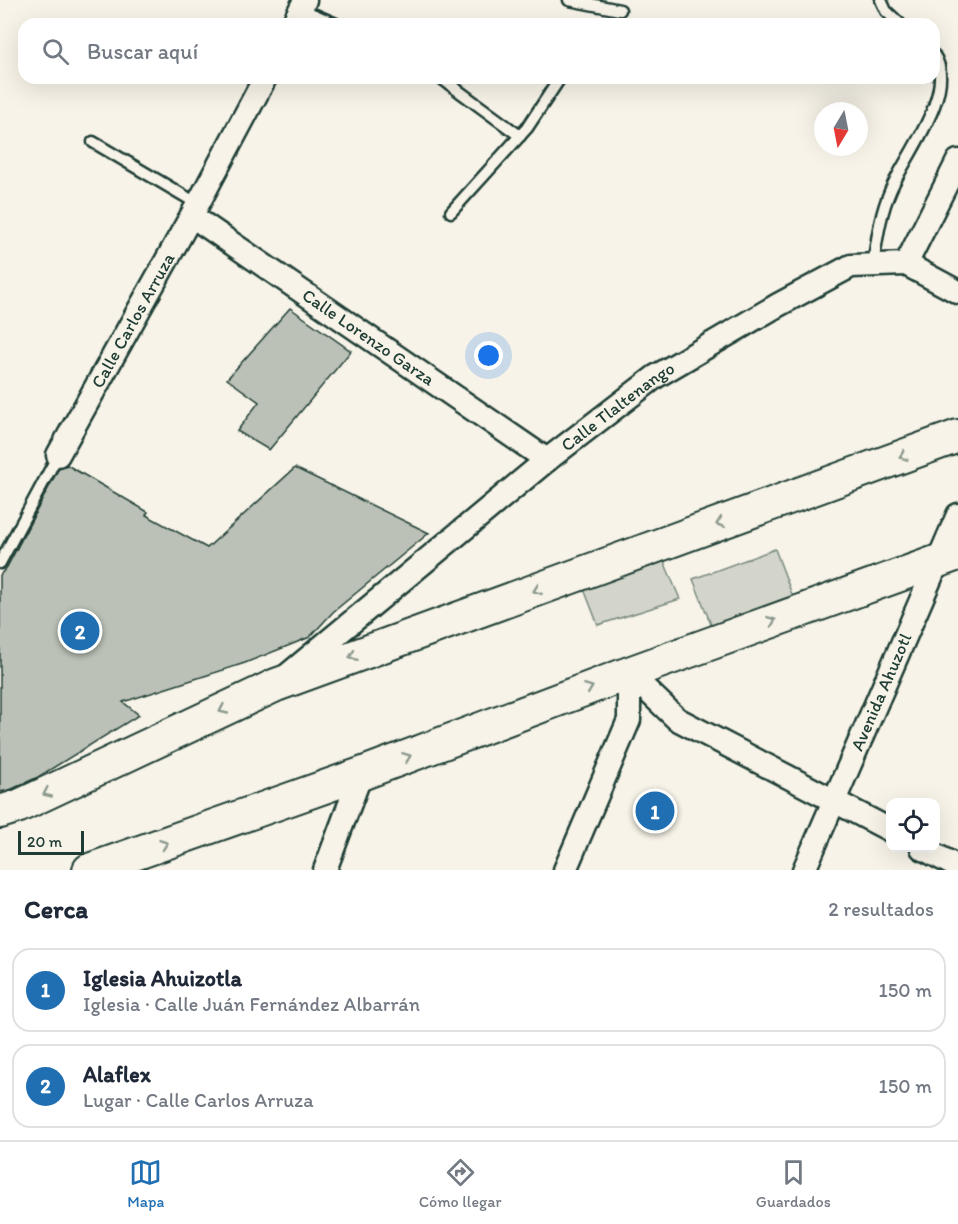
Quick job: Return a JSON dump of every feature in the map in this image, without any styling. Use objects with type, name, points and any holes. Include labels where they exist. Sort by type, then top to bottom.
[{"type":"main road","points":[[0,812],[19,806],[276,685],[958,436]]},
{"type":"main road","points":[[88,870],[361,774],[629,673],[948,557]]},
{"type":"street","name":"Calle Carlos Arruza","points":[[58,455],[195,210],[262,84]]},
{"type":"street","points":[[958,161],[906,264],[958,292]]},
{"type":"street","name":"Calle Lorenzo Garza","points":[[195,210],[547,460]]},
{"type":"street","name":"Calle Tlaltenango","points":[[276,685],[547,460],[654,377],[778,305],[851,266],[906,264]]},
{"type":"street","name":"Avenida Ahuzotl","points":[[804,870],[834,800],[948,557],[958,515]]},
{"type":"street","points":[[629,673],[677,719],[886,827]]},
{"type":"street","points":[[565,870],[629,720],[629,673]]},
{"type":"street","points":[[325,870],[361,774]]},
{"type":"street","points":[[930,852],[958,867]]},
{"type":"lane","points":[[569,0],[620,10]]},
{"type":"lane","points":[[881,0],[886,11],[894,18]]},
{"type":"lane","points":[[300,11],[319,18]]},
{"type":"lane","points":[[449,84],[520,136]]},
{"type":"lane","points":[[451,212],[520,136],[556,84]]},
{"type":"lane","points":[[873,265],[879,223],[891,189],[928,124],[940,84]]},
{"type":"lane","points":[[93,142],[195,210]]},
{"type":"lane","name":"Calle Carlos Arruza","points":[[0,563],[58,455]]},
{"type":"shaded area","points":[[775,549],[793,597],[712,627],[693,579]]},
{"type":"shaded area","points":[[663,559],[680,599],[598,625],[582,584]]},
{"type":"building","points":[[290,308],[351,351],[269,450],[237,431],[259,402],[227,379]]},
{"type":"building","points":[[67,465],[148,512],[146,515],[207,548],[295,468],[429,533],[333,612],[310,637],[245,663],[123,702],[139,715],[38,777],[0,792],[0,575],[7,567],[59,468]]},
{"type":"place","name":"Alaflex","points":[[80,631]]},
{"type":"place","name":"Iglesia Ahuizotla","points":[[655,811]]}]
